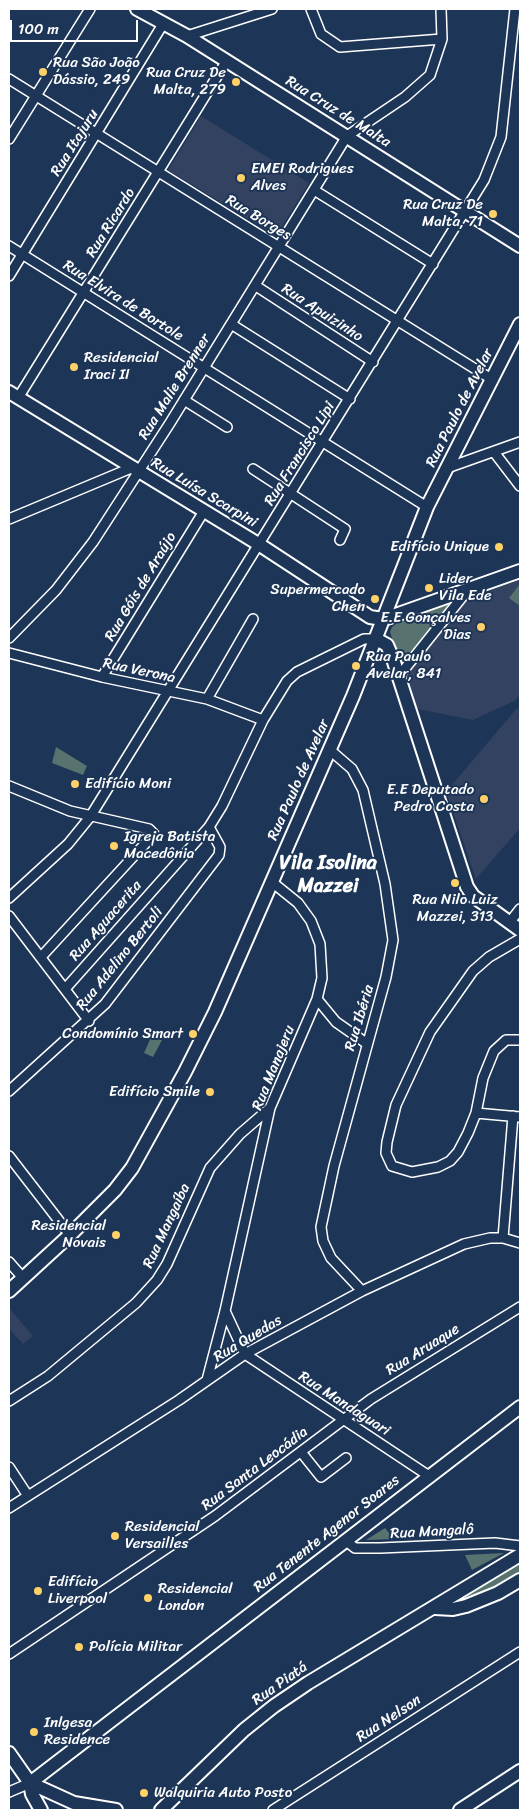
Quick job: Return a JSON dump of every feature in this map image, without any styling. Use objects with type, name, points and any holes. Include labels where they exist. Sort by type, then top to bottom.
[{"type":"street","points":[[9,139],[90,9]]},
{"type":"street","name":"Rua Cruz de Malta","points":[[137,9],[187,36],[466,210],[520,246]]},
{"type":"street","points":[[187,36],[272,9]]},
{"type":"street","points":[[311,9],[321,34],[340,47],[442,39]]},
{"type":"street","points":[[347,136],[405,97],[426,80],[435,65],[442,39],[441,9]]},
{"type":"street","name":"Rua Francisco Lipi","points":[[9,898],[68,844],[90,817],[324,442],[484,180],[501,137],[515,9]]},
{"type":"street","name":"Rua Itajuru","points":[[9,276],[163,24]]},
{"type":"street","name":"Rua Ricardo","points":[[14,395],[84,293],[226,62]]},
{"type":"street","name":"Rua Borges","points":[[9,79],[493,380]]},
{"type":"street","name":"Rua Malie Brenner","points":[[9,638],[32,616],[93,542],[134,470],[184,400],[347,136]]},
{"type":"street","points":[[314,190],[433,264]]},
{"type":"street","name":"Rua Elvira de Bortole","points":[[9,246],[427,507]]},
{"type":"street","name":"Rua Apuizinho","points":[[256,286],[373,362]]},
{"type":"street","points":[[231,324],[350,399]]},
{"type":"street","name":"Rua Paulo de Avelar","points":[[9,1291],[70,1235],[115,1190],[132,1168],[185,1072],[215,1012],[330,750],[427,507],[520,324]]},
{"type":"street","name":"Rua Luísa Scarpini","points":[[14,395],[134,470],[260,545],[358,610],[370,616],[383,619]]},
{"type":"street","points":[[184,400],[227,427]]},
{"type":"street","points":[[447,468],[520,442]]},
{"type":"street","points":[[494,452],[520,486]]},
{"type":"street","points":[[253,469],[345,529],[340,540]]},
{"type":"street","points":[[9,519],[134,470]]},
{"type":"street","name":"Rua Góis de Araújo","points":[[102,677],[204,511]]},
{"type":"street","points":[[383,619],[520,571]]},
{"type":"street","points":[[399,676],[468,590]]},
{"type":"street","points":[[207,699],[253,619]]},
{"type":"street","points":[[376,638],[387,645],[399,676],[467,887],[473,896],[520,930]]},
{"type":"street","name":"Rua Aguacerita","points":[[64,989],[209,827],[222,806],[263,720],[283,686],[297,672],[364,639],[376,638]]},
{"type":"street","name":"Rua Verona","points":[[9,654],[102,677],[207,699],[263,720]]},
{"type":"street","name":"Rua Ibéria","points":[[330,750],[352,768],[363,790],[385,884],[392,927],[392,951],[334,1166],[321,1227],[323,1241],[331,1258],[362,1291]]},
{"type":"street","points":[[9,786],[90,817],[150,830],[154,834],[41,957]]},
{"type":"street","name":"Rua Adelino Bertoli","points":[[9,1092],[89,1021],[119,987],[218,856],[220,847],[209,827]]},
{"type":"street","name":"Rua Manajeru","points":[[207,1380],[226,1310],[270,1108],[317,999],[322,970],[316,934],[305,910],[272,882]]},
{"type":"street","points":[[509,923],[520,909]]},
{"type":"street","points":[[9,916],[89,1021]]},
{"type":"street","points":[[520,939],[489,957],[473,971],[430,1032],[396,1105],[387,1142],[388,1160],[392,1166],[404,1171],[425,1171],[450,1161],[458,1152],[476,1113],[483,1078],[494,1051],[506,1040],[520,1040]]},
{"type":"street","points":[[317,999],[336,1022],[366,1043]]},
{"type":"street","name":"Rua Mangaíba","points":[[9,1401],[48,1376],[136,1303],[157,1280],[167,1264],[210,1168],[248,1127],[270,1108]]},
{"type":"street","points":[[476,1113],[517,1117],[503,1238]]},
{"type":"street","points":[[248,1127],[266,1131]]},
{"type":"street","points":[[9,1156],[70,1235]]},
{"type":"street","name":"Rua Quedas","points":[[9,1508],[245,1354],[362,1291],[464,1244],[478,1240],[503,1238],[520,1243]]},
{"type":"street","points":[[9,1262],[23,1278]]},
{"type":"street","name":"Rua Aruaque","points":[[341,1419],[520,1307]]},
{"type":"street","points":[[226,1310],[245,1354]]},
{"type":"street","name":"Rua Mandaguari","points":[[245,1354],[429,1476]]},
{"type":"street","name":"Rua Tenente Agenor Soares","points":[[9,1792],[30,1783],[520,1407]]},
{"type":"street","name":"Rua Santa Leocádia","points":[[9,1654],[162,1553],[301,1452],[341,1419]]},
{"type":"street","points":[[301,1452],[321,1477],[346,1458]]},
{"type":"street","points":[[9,1467],[28,1496]]},
{"type":"street","name":"Rua Mangalô","points":[[346,1541],[355,1548],[495,1543],[520,1546]]},
{"type":"street","name":"Rua Piatá","points":[[161,1810],[226,1746],[274,1706],[308,1683],[520,1555]]},
{"type":"street","points":[[435,1608],[460,1608],[498,1593],[520,1580]]},
{"type":"street","points":[[459,1592],[455,1603],[460,1608]]},
{"type":"street","name":"Rua Nelson","points":[[273,1810],[520,1652]]},
{"type":"street","points":[[9,1753],[30,1783],[32,1794],[42,1810]]},
{"type":"street","points":[[460,1810],[520,1771]]},
{"type":"street","points":[[30,1783],[80,1805],[116,1810]]},
{"type":"street","points":[[47,1810],[56,1796]]},
{"type":"shaded area","name":"EMEI Rodrigues Alves","points":[[201,116],[309,183],[276,236],[168,170]]},
{"type":"shaded area","name":"E.E Gonçalves Dias","points":[[520,579],[520,694],[516,700],[473,720],[417,709],[404,673],[462,601]]},
{"type":"shaded area","name":"E.E Deputado Pedro Costa","points":[[517,708],[520,711],[520,828],[476,879],[446,792]]},
{"type":"shaded area","points":[[9,1308],[33,1336],[23,1344],[9,1329]]},
{"type":"green space","points":[[520,584],[520,606],[509,598]]},
{"type":"green space","points":[[456,601],[402,670],[390,632],[392,627],[401,620]]},
{"type":"green space","points":[[56,747],[87,766],[83,775],[52,763]]},
{"type":"green space","points":[[152,1035],[162,1040],[153,1057],[144,1053]]},
{"type":"green space","points":[[385,1528],[394,1539],[366,1540]]},
{"type":"green space","points":[[504,1553],[472,1570],[465,1555]]},
{"type":"green space","points":[[520,1563],[520,1572],[469,1600],[466,1598],[469,1593]]},
{"type":"place","name":"Rua São João Dássio, 249","points":[[43,72]]},
{"type":"place","name":"Rua Cruz De Malta, 279","points":[[236,82]]},
{"type":"place","name":"EMEI Rodrigues Alves","points":[[241,178]]},
{"type":"place","name":"Rua Cruz De Malta, 71","points":[[493,214]]},
{"type":"place","name":"Residencial Iraci II","points":[[74,367]]},
{"type":"place","name":"Edifício Unique","points":[[499,547]]},
{"type":"place","name":"Lider Vila Ede","points":[[429,588]]},
{"type":"place","name":"Supermercado Chen","points":[[375,599]]},
{"type":"place","name":"E.E Gonçalves Dias","points":[[481,627]]},
{"type":"place","name":"Rua Paulo Avelar, 841","points":[[356,666]]},
{"type":"place","name":"Edifício Moni","points":[[75,784]]},
{"type":"place","name":"E.E Deputado Pedro Costa","points":[[484,799]]},
{"type":"place","name":"Igreja Batista Macedônia","points":[[114,846]]},
{"type":"place","name":"Rua Nilo Luiz Mazzei, 313","points":[[455,883]]},
{"type":"place","name":"Condomínio Smart","points":[[193,1034]]},
{"type":"place","name":"Edifício Smile","points":[[210,1092]]},
{"type":"place","name":"Residencial Novais","points":[[116,1235]]},
{"type":"place","name":"Residencial Versailles","points":[[115,1536]]},
{"type":"place","name":"Edifício Liverpool","points":[[38,1591]]},
{"type":"place","name":"Residencial London","points":[[148,1598]]},
{"type":"place","name":"Polícia Militar","points":[[79,1647]]},
{"type":"place","name":"Inlgesa Residence","points":[[34,1732]]},
{"type":"place","name":"Walquiria Auto Posto","points":[[144,1793]]},
{"type":"district","name":"Vila Isolina Mazzei","points":[[328,876]]}]
